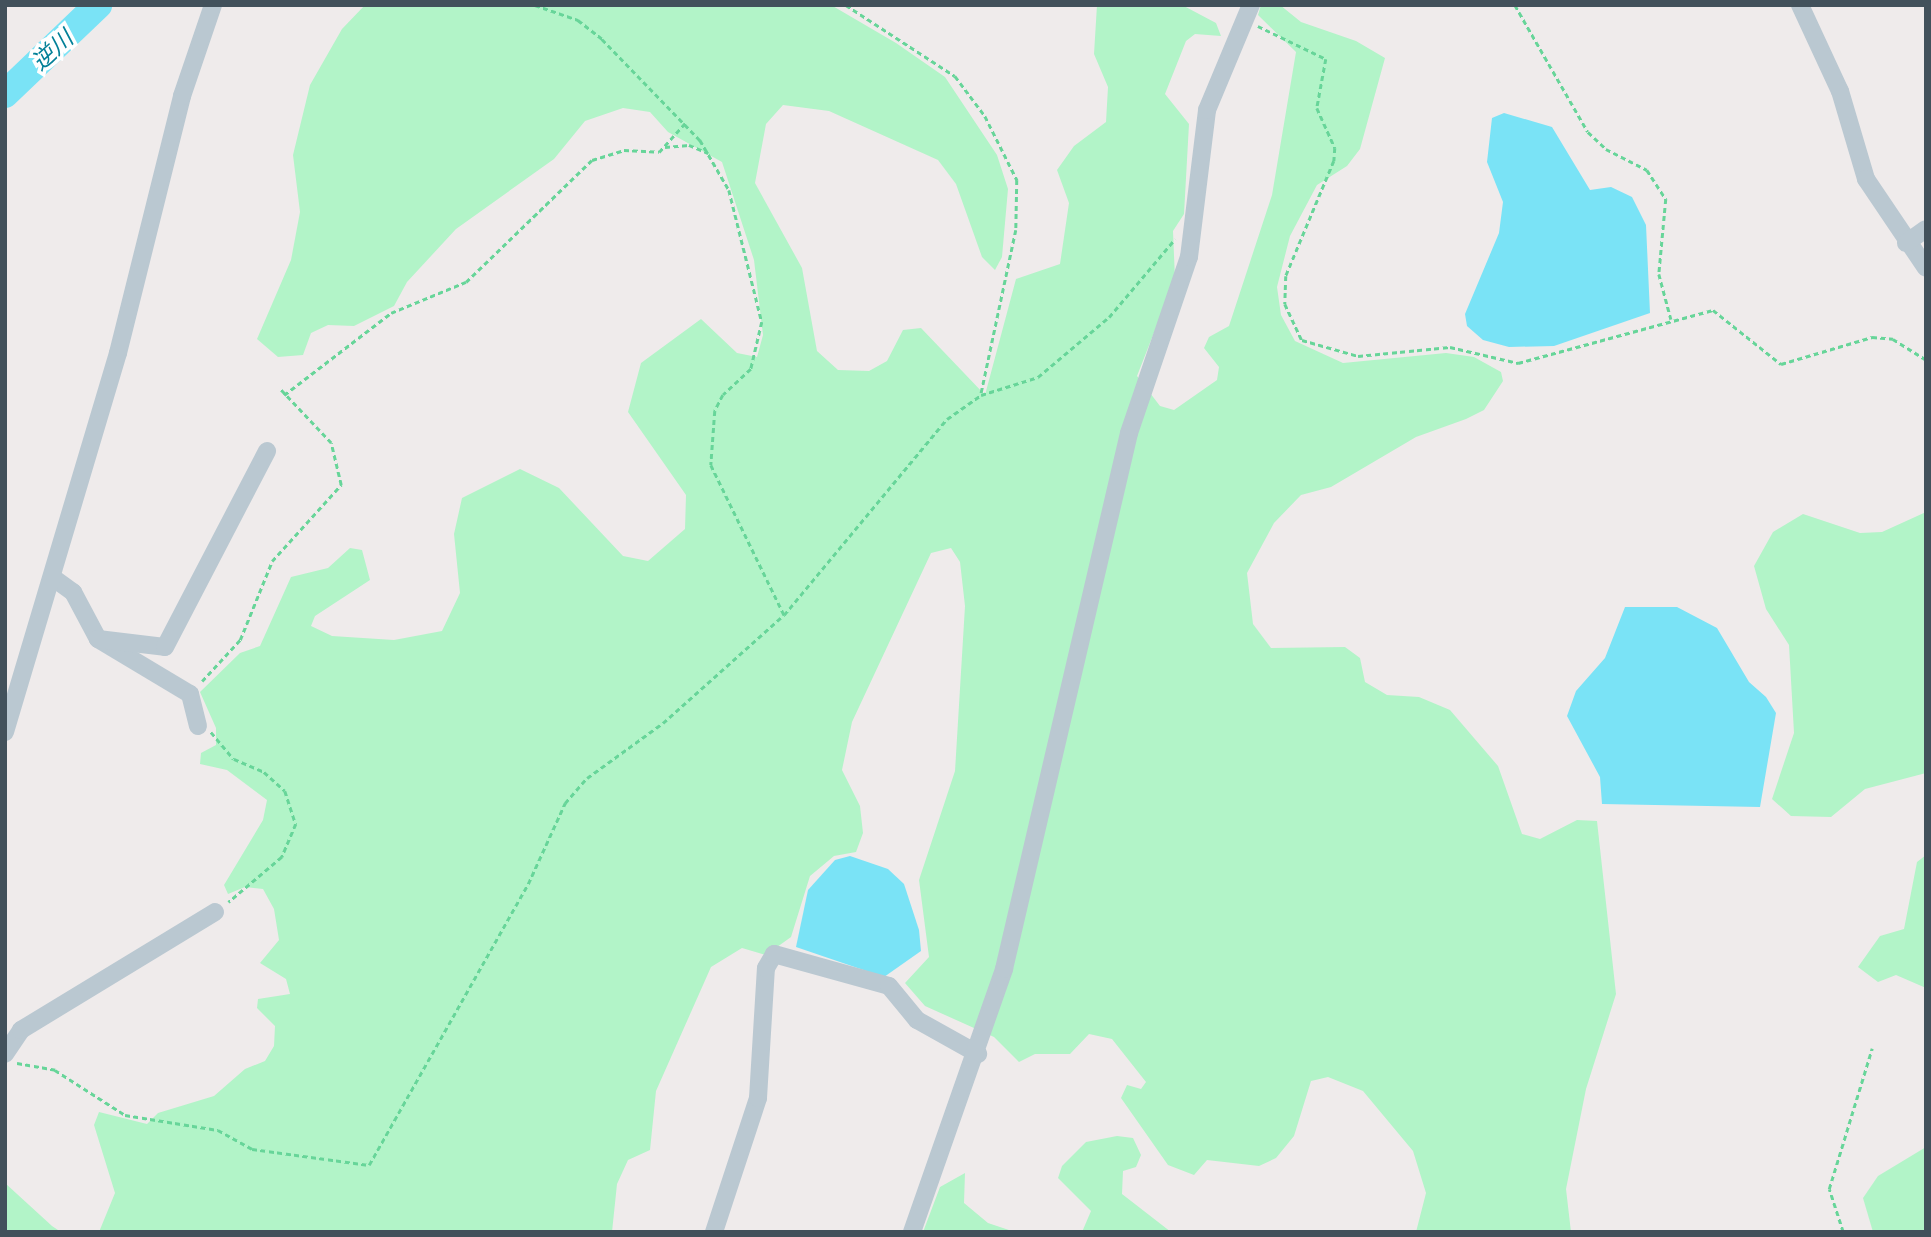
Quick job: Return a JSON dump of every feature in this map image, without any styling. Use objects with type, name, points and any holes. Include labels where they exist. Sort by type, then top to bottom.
[{"type":"street","points":[[5,732],[118,353],[182,96],[213,5]]},
{"type":"street","points":[[1800,5],[1840,91],[1866,179],[1906,243],[1926,268]]},
{"type":"street","points":[[912,1232],[978,1054],[1017,921],[1129,433],[1182,287],[1194,225],[1207,110],[1247,13]]},
{"type":"street","points":[[1906,243],[1926,229]]},
{"type":"street","points":[[98,639],[165,647],[267,451]]},
{"type":"street","points":[[52,577],[73,592],[98,639],[190,694],[198,726]]},
{"type":"street","points":[[8,1058],[21,1030],[215,912]]},
{"type":"street","points":[[714,1232],[758,1098],[766,968],[774,954],[889,986],[917,1020],[978,1054]]},
{"type":"path","points":[[535,5],[578,20],[685,124],[711,155],[729,190],[762,322],[751,369],[723,395],[715,411],[711,465],[723,502],[784,615]]},
{"type":"path","points":[[662,5],[669,5]]},
{"type":"path","points":[[846,5],[954,76],[985,116],[1017,180],[1016,230],[981,395]]},
{"type":"path","points":[[1515,5],[1588,132],[1647,170],[1667,199],[1659,274],[1671,319]]},
{"type":"path","points":[[1247,13],[1326,59],[1317,108],[1335,148],[1334,161],[1286,276],[1285,304],[1302,340],[1357,356],[1386,358],[1450,346],[1518,363],[1671,319],[1713,310],[1781,364],[1872,337],[1894,339],[1926,360]]},
{"type":"path","points":[[665,148],[685,124]]},
{"type":"path","points":[[284,394],[391,313],[466,282],[592,160],[689,145],[711,155]]},
{"type":"path","points":[[8,1058],[45,1066],[125,1115],[218,1130],[252,1149],[369,1165],[528,884],[565,803],[587,778],[663,723],[784,615],[947,419],[981,395],[1038,377],[1109,317],[1133,283],[1194,225]]},
{"type":"path","points":[[190,694],[240,640],[271,561],[341,485],[331,443],[280,389]]},
{"type":"path","points":[[198,726],[234,760],[264,772],[285,791],[296,824],[282,857],[215,912]]},
{"type":"path","points":[[1843,1232],[1829,1189],[1872,1048]]},
{"type":"green space","points":[[365,5],[831,5],[896,43],[945,77],[997,155],[1008,189],[1002,257],[995,270],[982,257],[956,184],[938,160],[829,111],[783,105],[766,124],[755,183],[802,268],[817,351],[838,370],[869,371],[887,361],[903,330],[921,328],[985,395],[1016,279],[1060,264],[1069,203],[1057,170],[1074,146],[1106,122],[1108,87],[1094,54],[1097,5],[1182,5],[1216,23],[1221,36],[1195,34],[1186,41],[1165,94],[1189,124],[1184,214],[1173,231],[1175,279],[1137,376],[1160,406],[1174,410],[1217,380],[1219,367],[1204,348],[1209,337],[1229,326],[1272,195],[1296,52],[1258,15],[1261,5],[1280,5],[1301,22],[1356,41],[1385,58],[1360,149],[1347,166],[1317,185],[1290,236],[1277,287],[1281,315],[1295,341],[1343,363],[1446,353],[1474,357],[1501,372],[1503,381],[1484,410],[1416,437],[1331,487],[1301,495],[1274,523],[1247,573],[1253,624],[1271,648],[1345,647],[1360,658],[1365,682],[1387,695],[1419,697],[1450,710],[1498,766],[1522,834],[1540,839],[1577,820],[1597,821],[1616,994],[1586,1089],[1566,1189],[1571,1232],[1416,1232],[1426,1193],[1413,1151],[1363,1091],[1328,1077],[1311,1081],[1294,1136],[1276,1158],[1259,1166],[1207,1160],[1194,1175],[1168,1165],[1121,1098],[1127,1085],[1141,1089],[1146,1082],[1112,1039],[1089,1034],[1070,1054],[1035,1054],[1019,1062],[994,1037],[925,1006],[905,983],[929,957],[919,880],[955,771],[965,606],[960,562],[951,548],[931,553],[852,722],[842,770],[860,806],[863,833],[856,852],[834,856],[810,876],[791,937],[766,955],[742,948],[711,967],[656,1091],[650,1150],[628,1160],[617,1184],[612,1232],[99,1232],[115,1193],[94,1125],[99,1112],[147,1124],[158,1113],[214,1096],[245,1069],[265,1061],[274,1046],[275,1026],[257,1008],[258,999],[290,994],[286,979],[260,963],[279,940],[274,909],[263,889],[245,887],[228,894],[224,885],[263,820],[267,800],[227,770],[200,764],[201,753],[216,745],[216,728],[200,692],[240,653],[260,646],[291,577],[328,568],[350,548],[362,550],[370,580],[315,616],[311,626],[332,636],[394,640],[442,631],[460,593],[454,534],[462,498],[520,469],[559,488],[623,556],[648,561],[685,529],[686,495],[628,412],[641,363],[701,319],[737,353],[757,357],[763,335],[754,260],[722,162],[668,132],[650,112],[623,108],[585,121],[554,159],[456,229],[407,282],[394,306],[354,326],[328,325],[311,333],[303,355],[278,357],[257,339],[291,260],[300,212],[293,155],[310,85],[342,29]]},
{"type":"green space","points":[[1926,512],[1926,773],[1865,789],[1831,817],[1791,816],[1772,799],[1794,733],[1789,645],[1766,609],[1754,566],[1773,532],[1803,514],[1860,533],[1882,532]]},
{"type":"green space","points":[[1926,855],[1926,988],[1896,975],[1878,982],[1858,967],[1880,936],[1904,929],[1917,862]]},
{"type":"green space","points":[[1117,1136],[1133,1138],[1141,1155],[1136,1167],[1123,1171],[1122,1194],[1171,1232],[1082,1232],[1091,1211],[1058,1178],[1062,1166],[1086,1142]]},
{"type":"green space","points":[[1926,1147],[1926,1232],[1873,1232],[1863,1198],[1878,1176]]},
{"type":"green space","points":[[965,1173],[964,1203],[988,1223],[1015,1232],[923,1232],[940,1187]]},
{"type":"green space","points":[[5,1183],[52,1226],[61,1232],[5,1232]]},
{"type":"water","points":[[1504,113],[1552,127],[1590,190],[1611,187],[1632,197],[1646,225],[1650,313],[1554,346],[1509,347],[1483,340],[1467,326],[1465,314],[1499,233],[1503,202],[1487,162],[1492,118]]},
{"type":"water","points":[[1625,607],[1677,607],[1717,628],[1749,682],[1766,697],[1776,713],[1760,807],[1602,804],[1600,777],[1567,716],[1576,691],[1605,658]]},
{"type":"water","points":[[850,856],[888,869],[904,884],[919,930],[921,951],[884,977],[796,947],[808,890],[835,860]]},
{"type":"waterway","name":"逆川","points":[[5,94],[98,5]]}]
